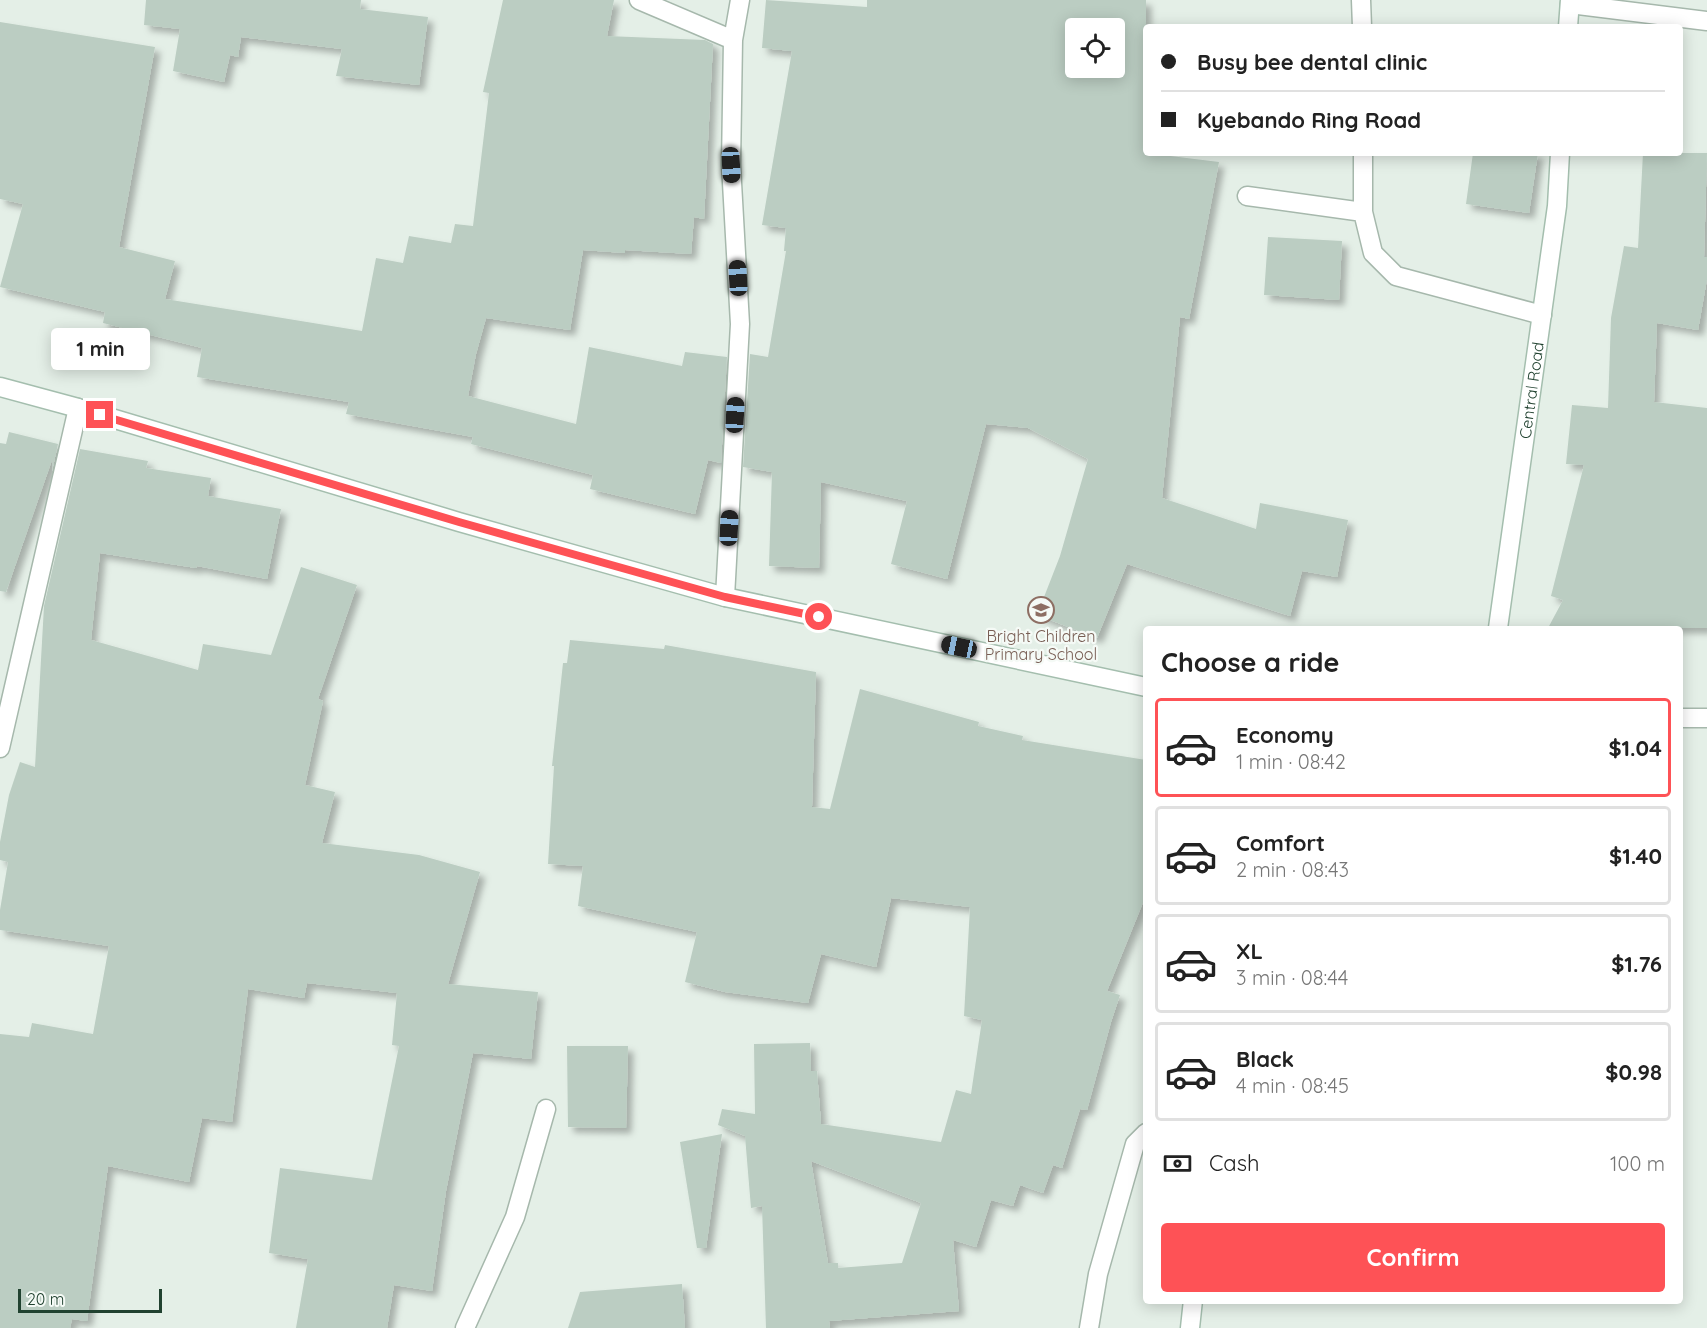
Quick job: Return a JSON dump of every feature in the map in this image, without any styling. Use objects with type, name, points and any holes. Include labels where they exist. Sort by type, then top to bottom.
[{"type":"street","points":[[639,0],[733,40]]},
{"type":"street","points":[[725,597],[740,324],[731,165],[733,40],[740,0]]},
{"type":"street","points":[[1361,0],[1362,24]]},
{"type":"street","points":[[1568,24],[1570,2],[1707,21]]},
{"type":"street","points":[[1363,156],[1363,212],[1373,253],[1396,276],[1542,315]]},
{"type":"street","name":"Central Road","points":[[1498,626],[1557,206],[1560,156]]},
{"type":"street","points":[[1247,196],[1363,212]]},
{"type":"street","points":[[0,387],[78,408],[459,522],[725,597],[1143,686]]},
{"type":"street","points":[[0,748],[78,408]]},
{"type":"street","points":[[1683,718],[1707,718]]},
{"type":"street","points":[[465,1328],[515,1217],[546,1109]]},
{"type":"street","points":[[1089,1328],[1098,1274],[1136,1144],[1143,1136]]},
{"type":"street","points":[[1190,1328],[1193,1304]]},
{"type":"building","points":[[146,0],[361,0],[360,9],[428,17],[419,85],[336,76],[342,49],[241,37],[238,57],[230,55],[224,82],[173,71],[180,29],[144,25]]},
{"type":"building","points":[[503,0],[614,0],[607,36],[705,40],[713,44],[704,219],[694,217],[691,254],[583,250],[570,330],[486,318],[468,396],[576,424],[589,347],[682,366],[685,352],[727,357],[721,463],[708,460],[695,514],[590,489],[593,475],[471,444],[473,437],[346,414],[349,402],[197,377],[202,348],[103,323],[105,312],[0,287],[23,204],[0,199],[0,22],[155,47],[119,247],[175,261],[165,299],[362,331],[376,258],[403,263],[409,236],[451,243],[455,224],[473,226],[489,93],[483,92]]},
{"type":"building","points":[[766,0],[867,7],[867,0],[1146,0],[1146,24],[1143,24],[1143,156],[1170,156],[1219,162],[1189,319],[1180,317],[1162,498],[1256,529],[1260,503],[1348,520],[1337,577],[1302,571],[1290,616],[1127,564],[1097,638],[1037,615],[1060,556],[1088,459],[1028,428],[986,424],[947,579],[891,564],[907,501],[821,482],[819,568],[769,566],[772,472],[743,467],[750,354],[768,357],[786,251],[784,251],[786,228],[762,225],[792,51],[762,48]]},
{"type":"building","points":[[1683,153],[1707,153],[1704,257],[1707,257],[1707,279],[1698,330],[1657,323],[1654,402],[1707,408],[1707,628],[1549,626],[1563,600],[1551,596],[1584,465],[1566,464],[1572,405],[1608,408],[1611,318],[1624,246],[1638,248],[1643,156],[1683,156]]},
{"type":"building","points":[[1473,156],[1538,156],[1529,213],[1466,204]]},
{"type":"building","points":[[1268,237],[1342,241],[1339,300],[1264,295]]},
{"type":"building","points":[[9,432],[58,444],[52,471],[53,457],[6,592],[0,591],[0,443],[6,444]]},
{"type":"building","points":[[80,449],[148,461],[146,468],[211,478],[208,496],[281,509],[267,579],[197,566],[196,568],[100,553],[91,640],[198,670],[203,644],[271,655],[301,567],[357,585],[318,699],[323,701],[305,785],[335,792],[322,843],[419,855],[480,872],[448,984],[538,992],[531,1059],[473,1053],[446,1191],[432,1291],[394,1285],[387,1328],[296,1328],[308,1259],[269,1253],[280,1168],[372,1180],[399,1046],[392,1045],[397,993],[307,983],[304,998],[248,989],[232,1122],[202,1118],[189,1182],[108,1166],[87,1321],[72,1319],[70,1328],[0,1328],[0,1034],[29,1037],[32,1023],[93,1034],[109,946],[0,930],[0,910],[8,862],[0,860],[0,842],[9,795],[20,762],[35,767],[44,606]]},
{"type":"building","points":[[570,640],[664,649],[665,645],[816,672],[812,807],[830,809],[860,689],[979,722],[978,726],[1023,736],[1022,740],[1143,760],[1143,902],[1107,991],[1120,995],[1087,1110],[1080,1109],[1062,1168],[1053,1165],[1043,1193],[1020,1185],[1013,1206],[991,1200],[976,1247],[953,1240],[959,1311],[829,1321],[830,1328],[766,1328],[762,1206],[751,1208],[745,1136],[718,1125],[722,1109],[755,1114],[754,1044],[810,1043],[811,1071],[817,1071],[821,1124],[941,1142],[956,1090],[971,1094],[982,1020],[964,1016],[970,907],[891,898],[876,967],[821,954],[808,1003],[725,992],[685,982],[697,932],[578,906],[583,866],[548,864],[554,766],[552,766],[563,663],[567,663]],"holes":[[[811,1161],[921,1203],[902,1263],[838,1268],[838,1263],[828,1263]]]},
{"type":"building","points":[[567,1046],[628,1046],[626,1128],[568,1127]]},
{"type":"building","points":[[722,1134],[706,1248],[697,1248],[680,1142]]},
{"type":"building","points":[[682,1284],[685,1328],[568,1328],[580,1292]]},
{"type":"place","name":"Bright Children Primary School","points":[[1041,610]]},
{"type":"route","points":[[100,415],[459,522],[725,597],[819,617]]}]
